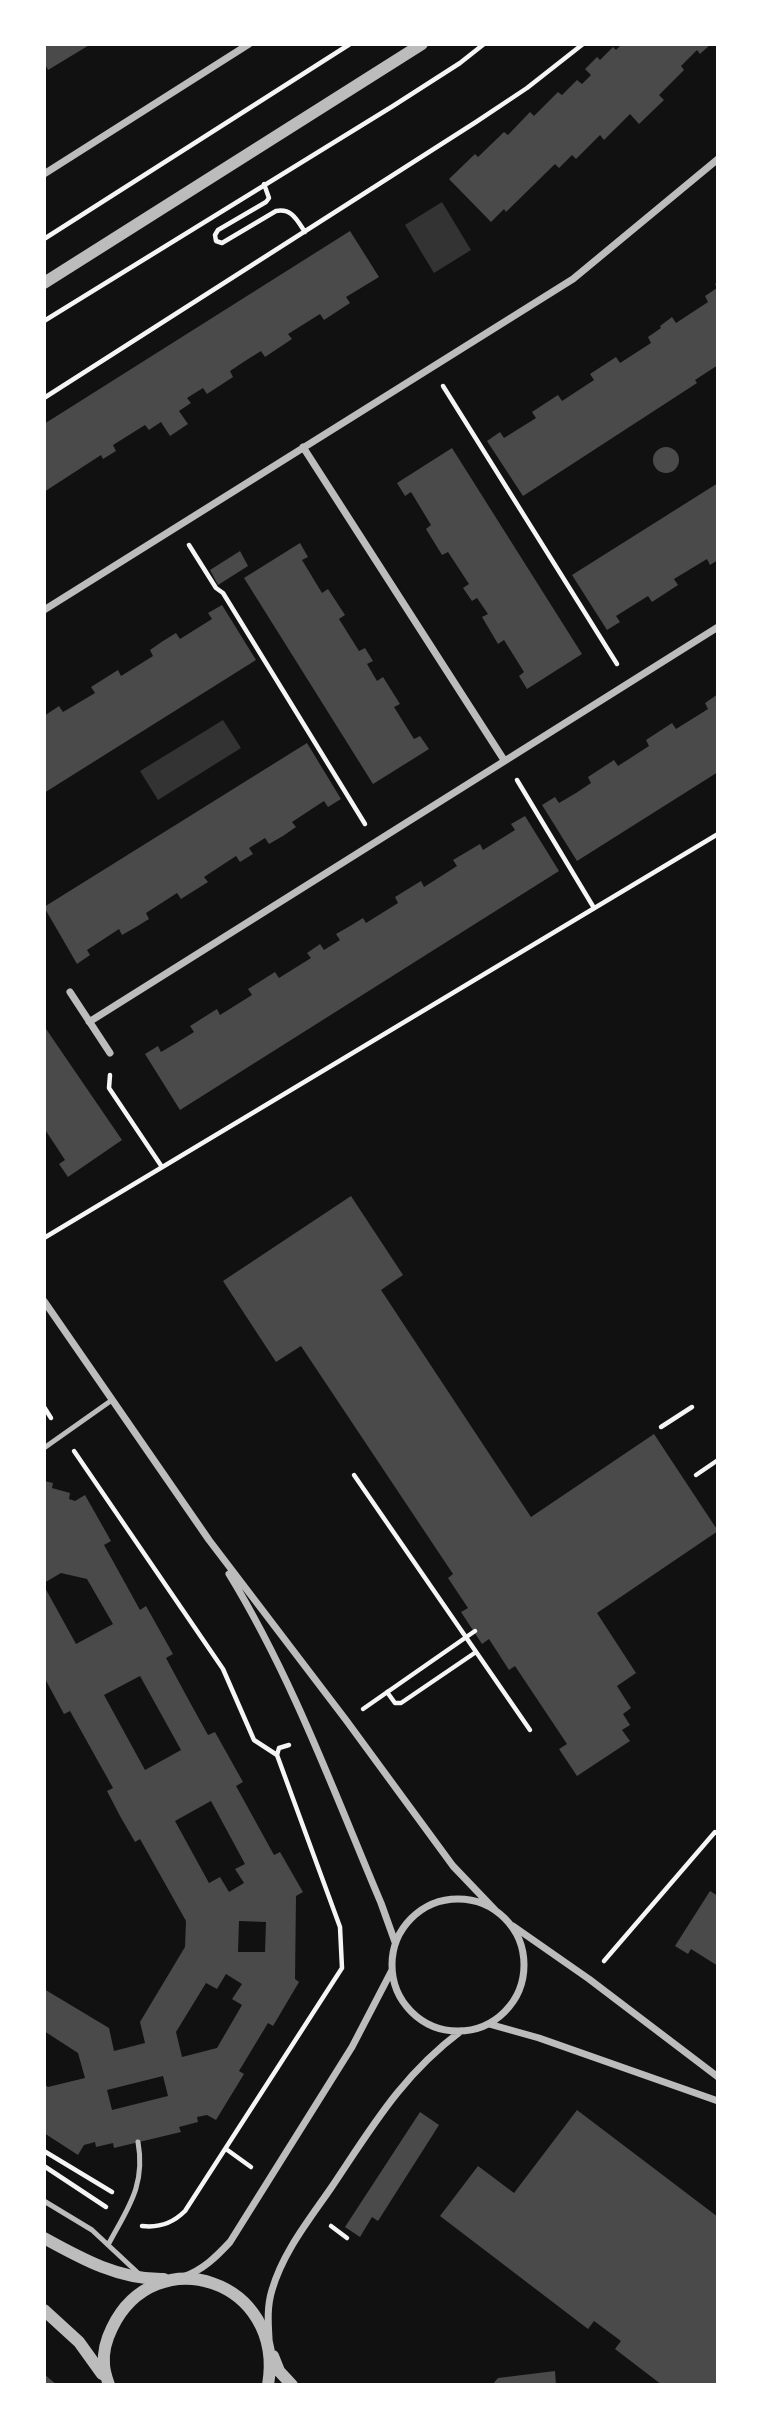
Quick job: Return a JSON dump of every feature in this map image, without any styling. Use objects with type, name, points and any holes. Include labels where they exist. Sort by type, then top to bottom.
[{"type":"street","points":[[44,174],[249,44]]},
{"type":"street","points":[[44,283],[422,44]]},
{"type":"street","points":[[44,610],[573,279],[718,159]]},
{"type":"street","points":[[303,447],[504,760]]},
{"type":"street","points":[[89,1022],[718,627]]},
{"type":"street","points":[[70,992],[110,1054]]},
{"type":"street","points":[[44,1301],[209,1540],[453,1866],[509,1924],[589,1979],[718,2077]]},
{"type":"street","points":[[209,1540],[253,1613],[311,1737],[395,1942]]},
{"type":"street","points":[[495,1910],[478,1902],[459,1899],[441,1901],[409,1920],[395,1942],[392,1969],[395,1986],[402,2001],[414,2014],[436,2027],[461,2031],[489,2024],[502,2015],[520,1989],[524,1972],[519,1941],[509,1924]]},
{"type":"street","points":[[108,2385],[104,2364],[107,2339],[118,2316],[135,2297],[156,2284],[195,2273],[229,2242],[352,2047],[392,1969]]},
{"type":"street","points":[[489,2024],[539,2038],[718,2101]]},
{"type":"street","points":[[268,2385],[271,2365],[268,2310],[272,2291],[292,2245],[394,2094],[420,2065],[461,2031]]},
{"type":"street","points":[[44,2238],[96,2265],[121,2274],[146,2280],[195,2279],[215,2283],[233,2292],[248,2305],[260,2321],[279,2371],[292,2385]]},
{"type":"street","points":[[44,2310],[79,2342],[108,2385]]},
{"type":"lane","points":[[44,1447],[112,1400]]},
{"type":"lane","points":[[108,2245],[120,2215],[132,2200],[141,2171],[138,2142]]},
{"type":"lane","points":[[44,2201],[92,2230],[139,2273],[151,2278],[175,2279]]},
{"type":"path","points":[[44,239],[350,44]]},
{"type":"path","points":[[44,321],[393,106],[460,63],[484,44]]},
{"type":"path","points":[[44,398],[476,122],[527,88],[583,44]]},
{"type":"path","points":[[264,184],[270,198],[218,230],[216,241],[222,243],[283,209],[293,214],[305,232]]},
{"type":"path","points":[[431,368],[629,682]]},
{"type":"path","points":[[177,526],[216,588],[223,593],[375,841]]},
{"type":"path","points":[[504,760],[594,908]]},
{"type":"path","points":[[44,1238],[718,834]]},
{"type":"path","points":[[110,1054],[110,1088],[162,1167]]},
{"type":"path","points":[[44,1407],[223,1669],[254,1740],[277,1755]]},
{"type":"path","points":[[661,1427],[692,1407]]},
{"type":"path","points":[[696,1475],[718,1460]]},
{"type":"path","points":[[354,1475],[530,1730]]},
{"type":"path","points":[[346,1720],[475,1631]]},
{"type":"path","points":[[387,1692],[395,1703],[401,1703],[476,1651]]},
{"type":"path","points":[[44,2166],[138,2225],[157,2226],[170,2222],[185,2211],[340,1974],[340,1927],[277,1755],[279,1748],[311,1737]]},
{"type":"path","points":[[589,1979],[717,1831]]},
{"type":"path","points":[[44,2151],[122,2197],[120,2215]]},
{"type":"shaded area","points":[[442,202],[471,250],[434,273],[405,225]]},
{"type":"shaded area","points":[[223,720],[241,748],[158,800],[140,771]]},
{"type":"building","points":[[44,44],[91,44],[48,70],[44,62]]},
{"type":"building","points":[[622,44],[711,44],[700,54],[697,50],[681,66],[684,70],[659,95],[664,100],[639,124],[630,114],[604,140],[600,135],[576,159],[572,155],[559,168],[555,164],[506,212],[504,209],[491,222],[449,179],[475,154],[478,157],[504,132],[508,135],[530,112],[534,116],[558,92],[562,95],[577,80],[582,84],[591,75],[585,69],[597,57],[600,60],[613,47],[616,50]]},
{"type":"building","points":[[350,231],[379,277],[346,297],[350,303],[324,320],[320,314],[288,334],[292,339],[265,357],[261,351],[245,361],[230,371],[233,377],[207,394],[203,388],[187,398],[191,403],[179,411],[188,424],[170,436],[161,422],[149,430],[145,425],[113,445],[116,451],[103,459],[101,455],[44,492],[44,424]]},
{"type":"building","points":[[718,282],[718,365],[695,380],[697,383],[523,496],[487,441],[500,432],[504,438],[536,418],[532,412],[558,395],[562,401],[594,380],[590,374],[616,357],[620,363],[651,343],[648,337],[672,317],[676,323],[708,302],[705,296],[717,288],[715,284]]},
{"type":"building","points":[[666,447],[675,451],[679,460],[675,469],[666,473],[657,469],[653,460],[657,451]]},
{"type":"building","points":[[452,448],[582,654],[527,689],[519,676],[524,672],[504,640],[498,644],[482,617],[488,614],[477,598],[472,601],[463,588],[469,584],[448,552],[442,555],[426,529],[431,525],[411,492],[405,496],[397,483]]},
{"type":"building","points":[[718,483],[718,560],[710,565],[707,559],[674,579],[678,585],[652,602],[648,596],[616,616],[620,622],[607,630],[572,575]]},
{"type":"building","points":[[300,543],[308,557],[302,560],[322,593],[328,589],[345,615],[339,619],[359,651],[365,648],[373,661],[367,664],[377,681],[383,677],[400,704],[394,707],[414,739],[420,736],[429,749],[373,784],[244,578]]},
{"type":"building","points":[[240,551],[248,566],[218,585],[210,570]]},
{"type":"building","points":[[222,605],[256,660],[44,793],[44,716],[59,706],[63,712],[95,693],[91,687],[118,670],[121,676],[153,656],[150,650],[176,633],[180,639],[212,619],[208,613]]},
{"type":"building","points":[[718,694],[718,772],[577,861],[542,805],[555,797],[559,803],[576,793],[591,783],[588,777],[614,760],[618,766],[649,746],[646,740],[672,723],[676,729],[708,709],[705,703]]},
{"type":"building","points":[[307,743],[341,799],[328,807],[324,801],[292,822],[296,827],[283,836],[269,844],[265,838],[249,848],[253,854],[240,862],[236,856],[204,877],[208,882],[181,899],[177,893],[146,913],[149,919],[122,935],[119,929],[87,950],[90,955],[77,964],[44,907]]},
{"type":"building","points":[[525,816],[559,871],[180,1110],[145,1054],[158,1046],[161,1052],[194,1032],[190,1026],[217,1009],[220,1015],[252,995],[248,989],[275,972],[279,978],[311,958],[307,953],[320,944],[324,950],[340,940],[336,934],[363,918],[366,923],[398,903],[395,897],[421,881],[424,887],[457,866],[453,860],[480,844],[483,850],[515,830],[511,824]]},
{"type":"building","points":[[44,1026],[122,1140],[68,1177],[59,1164],[65,1160],[44,1128]]},
{"type":"building","points":[[351,1196],[403,1275],[381,1290],[531,1517],[654,1434],[718,1531],[597,1613],[636,1673],[617,1686],[631,1708],[623,1714],[630,1725],[622,1730],[630,1741],[577,1776],[559,1749],[567,1744],[515,1666],[509,1670],[489,1639],[482,1644],[461,1612],[468,1608],[448,1578],[453,1574],[301,1346],[276,1362],[223,1281]]},
{"type":"building","points":[[44,1481],[53,1483],[52,1488],[70,1493],[69,1499],[75,1501],[85,1495],[111,1541],[104,1545],[140,1610],[146,1606],[173,1654],[166,1658],[187,1697],[208,1735],[215,1732],[243,1782],[236,1786],[274,1855],[280,1852],[303,1892],[296,1896],[295,1979],[299,1982],[273,2026],[268,2023],[239,2071],[244,2074],[216,2120],[207,2115],[197,2117],[198,2122],[179,2127],[181,2132],[114,2148],[113,2143],[96,2147],[95,2142],[84,2145],[78,2155],[44,2133],[44,2084],[48,2087],[85,2078],[78,2053],[44,2031],[44,1989],[109,2028],[114,2051],[145,2043],[140,2022],[185,1947],[186,1921],[140,1839],[135,1842],[120,1816],[107,1791],[113,1788],[70,1711],[64,1714],[44,1677],[44,1586],[76,1644],[113,1624],[87,1579],[61,1573],[44,1583]],"holes":[[[140,1676],[181,1750],[145,1770],[104,1695]],[[211,1801],[245,1864],[235,1869],[244,1883],[229,1892],[220,1877],[209,1883],[175,1821]],[[239,1921],[266,1922],[265,1952],[238,1952]],[[226,1974],[242,1984],[232,1999],[242,2005],[217,2048],[182,2057],[176,2032],[206,1983],[217,1989]],[[163,2076],[168,2096],[112,2110],[107,2090]]]},
{"type":"building","points":[[710,1891],[718,1896],[718,1966],[691,1949],[688,1954],[675,1946]]},
{"type":"building","points":[[577,2110],[718,2217],[718,2385],[662,2385],[615,2349],[621,2341],[594,2321],[588,2329],[440,2216],[478,2166],[514,2193]]},
{"type":"building","points":[[420,2112],[439,2125],[378,2221],[372,2217],[360,2237],[345,2227]]},
{"type":"building","points":[[555,2371],[556,2385],[492,2385],[498,2378]]},
{"type":"building","points":[[44,2374],[57,2385],[44,2385]]}]
